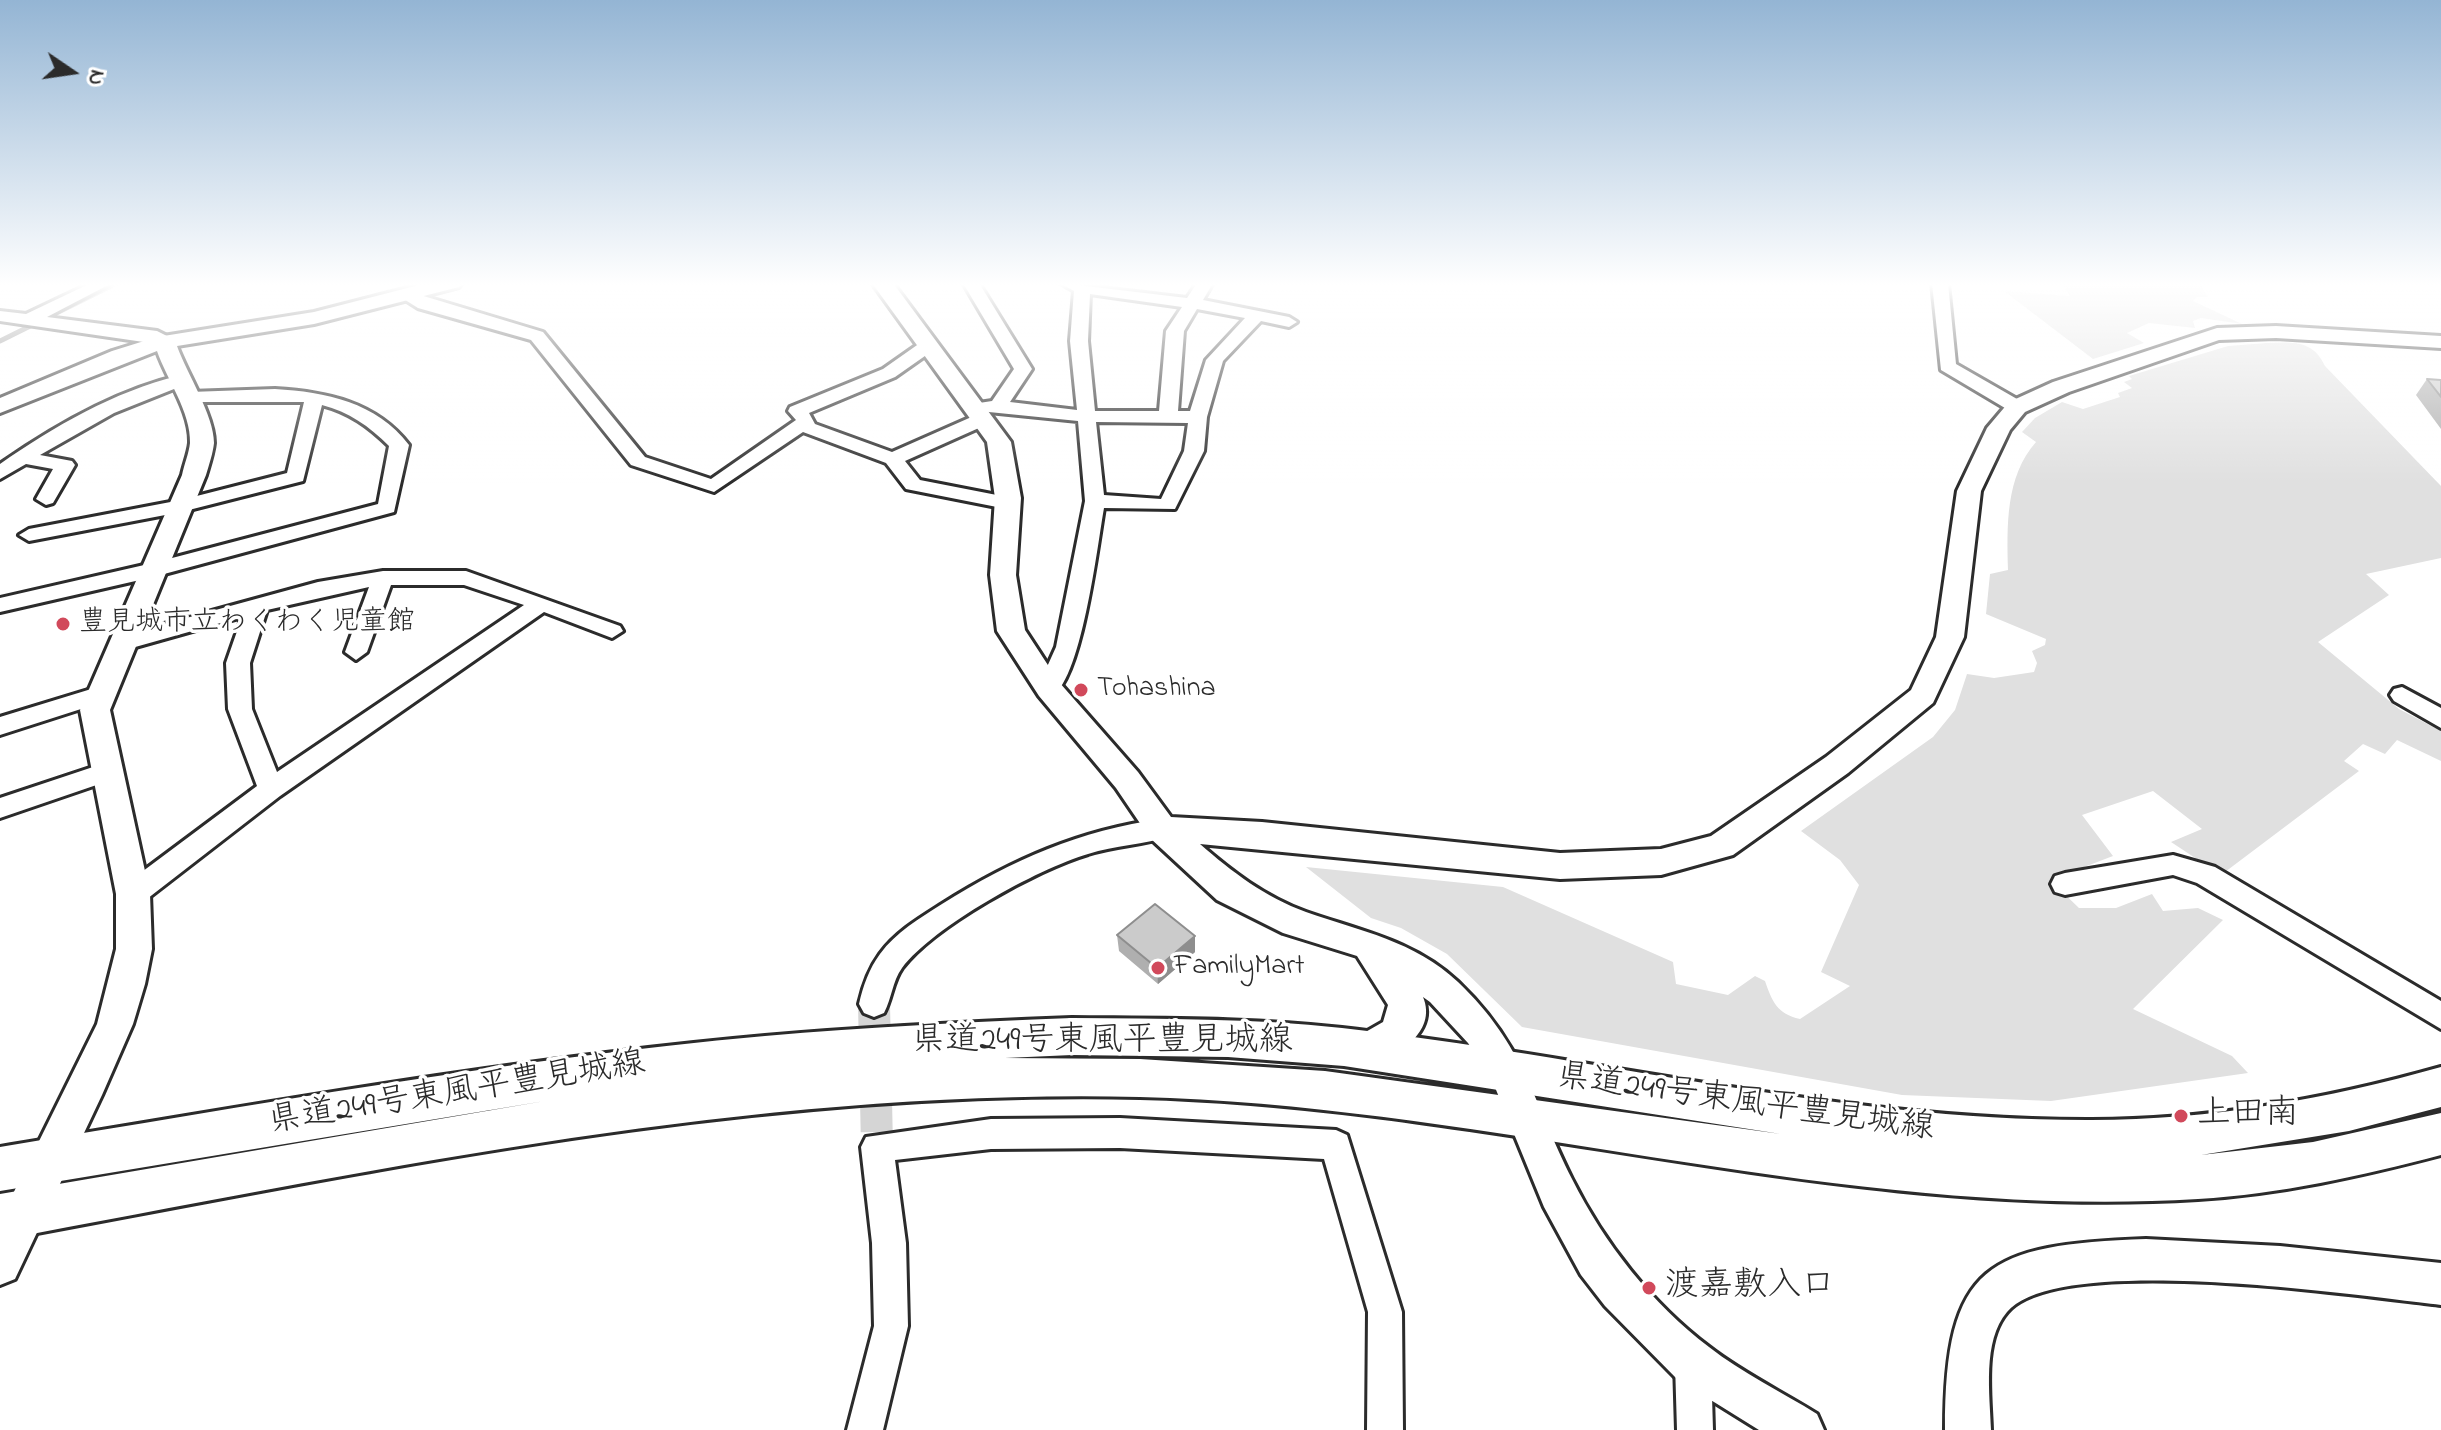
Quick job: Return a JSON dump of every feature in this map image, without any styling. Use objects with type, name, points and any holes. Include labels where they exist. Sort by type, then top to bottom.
[{"type":"main road","name":"県道249号東風平豊見城線","points":[[0,1169],[566,1075],[866,1043],[1165,1036],[1274,1041],[1368,1050],[1885,1128],[2054,1141],[2236,1129],[2400,1100],[2441,1087]]},
{"type":"main road","name":"県道249号東風平豊見城線","points":[[13,1215],[527,1124],[720,1096],[880,1082],[1053,1076],[1323,1089],[1766,1155],[2001,1179],[2155,1179],[2233,1174],[2318,1162],[2441,1134]]},
{"type":"street","points":[[0,406],[140,350]]},
{"type":"street","points":[[0,1264],[13,1215],[51,1160],[115,1024],[134,949],[133,894],[105,772],[95,710],[181,506],[202,442],[168,350]]},
{"type":"street","points":[[548,350],[638,461],[714,486],[807,421],[797,411],[889,373],[922,350]]},
{"type":"street","points":[[929,350],[985,411],[999,442],[1007,503],[1003,575],[1011,631],[1049,689],[1127,780],[1162,829],[1229,890],[1260,908],[1295,923],[1364,943],[1406,964],[1443,991],[1481,1032],[1507,1071],[1558,1193],[1596,1260],[1647,1321],[1693,1363],[1801,1430]]},
{"type":"street","points":[[893,459],[985,411],[1023,369],[1011,350]]},
{"type":"street","points":[[1049,689],[1067,647],[1095,501],[1080,350]]},
{"type":"street","points":[[1168,418],[1173,350]]},
{"type":"street","points":[[1095,501],[1168,505],[1194,451],[1198,417],[1215,360],[1225,350]]},
{"type":"street","points":[[1946,350],[1947,366],[2017,407]]},
{"type":"street","points":[[874,1004],[887,962],[908,941],[1006,876],[1031,863],[1118,833],[1162,829],[1262,835],[1560,866],[1661,862],[1721,846],[1837,765],[1923,696],[1950,637],[1969,491],[1999,428],[2017,407],[2061,387],[2171,350]]},
{"type":"street","points":[[0,473],[93,414],[184,389],[333,399],[358,408],[382,424],[399,445],[387,508],[153,570],[0,605]]},
{"type":"street","points":[[29,535],[181,506],[296,477],[314,398]]},
{"type":"street","points":[[985,411],[1198,417]]},
{"type":"street","points":[[801,425],[893,459],[913,485],[1007,503]]},
{"type":"street","points":[[22,457],[65,465],[46,499]]},
{"type":"street","points":[[121,643],[318,589],[383,578],[466,578],[542,603],[612,631]]},
{"type":"street","points":[[356,652],[383,578]]},
{"type":"street","points":[[133,894],[271,789],[542,603]]},
{"type":"street","points":[[257,606],[238,663],[240,709],[271,789]]},
{"type":"street","points":[[0,726],[101,694]]},
{"type":"street","points":[[2402,695],[2441,719]]},
{"type":"street","points":[[0,808],[105,772]]},
{"type":"street","points":[[2065,884],[2173,865],[2206,875],[2441,1016]]},
{"type":"street","points":[[1364,943],[1390,972],[1407,1002],[1404,1026],[1396,1036],[1386,1044],[1368,1050]]},
{"type":"street","points":[[865,1430],[891,1326],[889,1243],[877,1147],[991,1134],[1120,1133],[1336,1145],[1385,1312],[1385,1430]]},
{"type":"street","points":[[1968,1430],[1968,1366],[1978,1321],[2001,1287],[2038,1268],[2084,1261],[2173,1260],[2441,1284]]},
{"type":"street","points":[[1693,1363],[1695,1430]]},
{"type":"shaded area","points":[[2081,350],[2123,350],[2093,359]]},
{"type":"shaded area","points":[[2216,350],[2313,350],[2441,486],[2441,558],[2366,574],[2389,595],[2318,642],[2399,709],[2441,731],[2441,761],[2397,740],[2385,754],[2363,744],[2344,761],[2359,771],[2221,875],[2171,842],[2202,829],[2153,791],[2082,815],[2113,856],[2050,880],[2079,908],[2116,908],[2152,894],[2163,911],[2198,908],[2223,920],[2133,1009],[2232,1056],[2248,1073],[2051,1101],[1902,1095],[1522,1027],[1447,954],[1401,928],[1371,918],[1306,867],[1503,887],[1673,962],[1676,984],[1728,995],[1755,976],[1765,981],[1781,1010],[1800,1019],[1850,986],[1821,972],[1859,885],[1840,860],[1801,831],[1933,737],[1955,710],[1967,674],[1994,678],[2034,672],[2037,663],[2032,651],[2045,645],[2046,639],[1986,614],[1990,574],[2008,570],[2008,520],[2013,487],[2018,471],[2036,442],[2022,432],[2035,418],[2062,402],[2083,409],[2120,397],[2118,393],[2132,388],[2124,382],[2132,379],[2129,376]]},
{"type":"building","points":[[2427,379],[2441,380],[2441,397]]},
{"type":"building","points":[[1155,904],[1195,936],[1157,968],[1117,935]]},
{"type":"tunnel","points":[[874,1004],[877,1147]]},
{"type":"place","name":"豊見城市立わくわく児童館","points":[[63,624]]},
{"type":"place","name":"Tohashina","points":[[1081,690]]},
{"type":"place","name":"FamilyMart","points":[[1158,968]]},
{"type":"place","name":"上田南","points":[[2181,1116]]},
{"type":"place","name":"渡嘉敷入口","points":[[1649,1288]]}]
